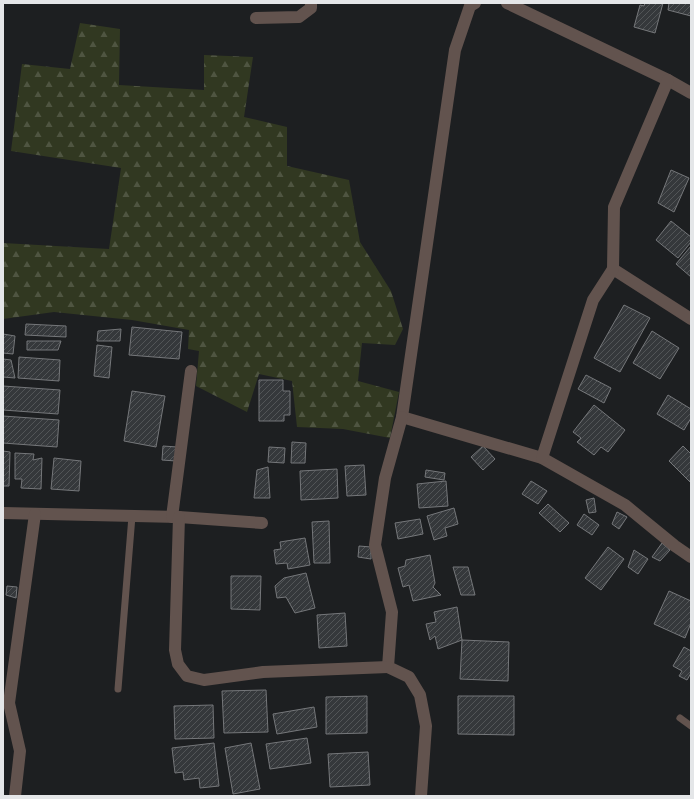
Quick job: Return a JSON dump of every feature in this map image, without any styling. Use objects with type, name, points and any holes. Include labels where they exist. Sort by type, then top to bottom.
[{"type":"street","points":[[256,18],[299,17],[311,8],[311,3]]},
{"type":"street","points":[[388,667],[392,612],[375,545],[385,478],[402,417],[454,50],[470,6],[475,3]]},
{"type":"street","points":[[507,3],[668,80],[691,93]]},
{"type":"street","points":[[542,458],[593,300],[613,269],[614,207],[668,80]]},
{"type":"street","points":[[613,269],[691,319]]},
{"type":"street","points":[[191,371],[176,518],[175,650],[178,664],[187,676],[204,680],[263,672],[388,667],[409,677],[420,695],[426,726],[421,796]]},
{"type":"street","points":[[402,417],[542,458],[625,505],[675,546],[691,557]]},
{"type":"street","points":[[3,513],[132,516],[262,523]]},
{"type":"street","points":[[16,795],[20,751],[6,703],[35,514]]},
{"type":"lane","points":[[118,689],[132,516]]},
{"type":"lane","points":[[680,718],[691,726]]},
{"type":"green space","points":[[80,23],[120,29],[119,85],[204,90],[204,55],[253,57],[244,117],[287,127],[287,166],[349,180],[360,242],[391,291],[403,329],[395,345],[362,343],[358,381],[399,392],[390,438],[343,429],[297,427],[292,381],[259,374],[247,412],[196,386],[199,351],[188,349],[189,330],[132,320],[54,312],[3,319],[3,243],[109,249],[121,168],[11,151],[22,64],[70,69]]},
{"type":"building","points":[[645,3],[663,3],[655,33],[634,27],[640,5],[644,6]]},
{"type":"building","points":[[669,3],[691,3],[691,16],[668,10]]},
{"type":"building","points":[[671,170],[689,178],[674,212],[658,203]]},
{"type":"building","points":[[671,221],[691,237],[691,242],[678,258],[656,240]]},
{"type":"building","points":[[691,246],[691,277],[676,264]]},
{"type":"building","points":[[624,305],[650,318],[620,372],[594,358]]},
{"type":"building","points":[[26,324],[66,326],[66,337],[25,335]]},
{"type":"building","points":[[132,327],[182,332],[179,359],[129,355]]},
{"type":"building","points":[[121,329],[120,341],[97,341],[98,331]]},
{"type":"building","points":[[652,331],[679,348],[660,379],[633,363]]},
{"type":"building","points":[[3,334],[15,336],[13,354],[3,353]]},
{"type":"building","points":[[27,341],[61,341],[58,350],[27,350]]},
{"type":"building","points":[[97,345],[112,347],[109,378],[94,376]]},
{"type":"building","points":[[19,357],[60,360],[59,381],[18,378]]},
{"type":"building","points":[[3,359],[11,360],[15,378],[3,377]]},
{"type":"building","points":[[586,375],[611,388],[604,403],[578,389]]},
{"type":"building","points":[[259,380],[283,380],[283,391],[290,391],[290,415],[284,415],[284,421],[259,421]]},
{"type":"building","points":[[3,386],[60,390],[58,414],[3,410]]},
{"type":"building","points":[[132,391],[165,396],[156,447],[124,441]]},
{"type":"building","points":[[668,395],[691,409],[691,418],[684,430],[657,414]]},
{"type":"building","points":[[594,405],[625,430],[608,452],[601,447],[594,455],[577,442],[581,438],[573,432]]},
{"type":"building","points":[[3,416],[59,420],[57,447],[3,443]]},
{"type":"building","points":[[292,442],[306,443],[305,463],[291,463]]},
{"type":"building","points":[[163,446],[177,447],[176,461],[162,460]]},
{"type":"building","points":[[483,446],[495,459],[483,470],[471,457]]},
{"type":"building","points":[[683,446],[691,454],[691,483],[669,461]]},
{"type":"building","points":[[269,447],[285,448],[284,463],[268,462]]},
{"type":"building","points":[[3,451],[10,452],[9,486],[3,486]]},
{"type":"building","points":[[15,453],[34,454],[33,460],[42,458],[41,489],[21,488],[22,479],[15,479]]},
{"type":"building","points":[[54,458],[81,461],[79,491],[51,489]]},
{"type":"building","points":[[364,465],[366,495],[347,496],[345,466]]},
{"type":"building","points":[[268,467],[270,498],[254,498],[257,470]]},
{"type":"building","points":[[337,469],[338,498],[301,500],[300,471]]},
{"type":"building","points":[[426,470],[445,473],[444,480],[425,477]]},
{"type":"building","points":[[446,481],[448,506],[419,508],[417,484]]},
{"type":"building","points":[[531,481],[547,491],[538,504],[522,494]]},
{"type":"building","points":[[594,498],[596,512],[589,513],[586,500]]},
{"type":"building","points":[[548,504],[569,523],[560,532],[539,513]]},
{"type":"building","points":[[454,508],[458,524],[445,528],[447,536],[434,540],[427,516]]},
{"type":"building","points":[[617,512],[627,517],[619,529],[612,524]]},
{"type":"building","points":[[584,514],[599,525],[592,535],[577,525]]},
{"type":"building","points":[[420,519],[423,534],[398,539],[395,523]]},
{"type":"building","points":[[329,521],[330,563],[314,563],[312,522]]},
{"type":"building","points":[[305,538],[310,565],[288,569],[287,563],[276,564],[274,550],[281,549],[280,542]]},
{"type":"building","points":[[662,543],[670,550],[660,561],[652,557]]},
{"type":"building","points":[[359,546],[371,547],[371,559],[358,557]]},
{"type":"building","points":[[608,547],[624,559],[601,590],[585,578]]},
{"type":"building","points":[[634,550],[648,559],[638,574],[628,567]]},
{"type":"building","points":[[430,555],[435,583],[433,587],[441,595],[413,601],[409,585],[403,587],[398,568],[405,566],[406,560]]},
{"type":"building","points":[[453,567],[468,567],[475,595],[461,595]]},
{"type":"building","points":[[306,573],[315,608],[295,613],[286,597],[277,598],[275,586],[284,578]]},
{"type":"building","points":[[231,576],[261,576],[260,610],[231,609]]},
{"type":"building","points":[[7,586],[17,587],[16,598],[6,595]]},
{"type":"building","points":[[669,591],[691,601],[691,623],[685,638],[654,624]]},
{"type":"building","points":[[457,607],[462,640],[438,649],[435,636],[430,640],[426,624],[436,622],[434,612]]},
{"type":"building","points":[[345,613],[347,646],[319,648],[317,615]]},
{"type":"building","points":[[462,640],[509,642],[508,681],[460,679]]},
{"type":"building","points":[[684,647],[691,651],[691,673],[687,680],[679,676],[682,671],[673,666]]},
{"type":"building","points":[[266,690],[268,732],[224,733],[222,691]]},
{"type":"building","points":[[367,696],[367,733],[326,734],[326,697]]},
{"type":"building","points":[[458,696],[514,696],[514,735],[458,734]]},
{"type":"building","points":[[213,705],[214,738],[175,739],[174,706]]},
{"type":"building","points":[[314,707],[317,727],[277,734],[273,714]]},
{"type":"building","points":[[307,738],[311,763],[270,769],[266,744]]},
{"type":"building","points":[[214,743],[219,786],[200,788],[199,778],[184,780],[183,772],[175,773],[172,748]]},
{"type":"building","points":[[251,743],[260,789],[233,794],[225,748]]},
{"type":"building","points":[[368,752],[370,785],[330,787],[328,754]]}]
